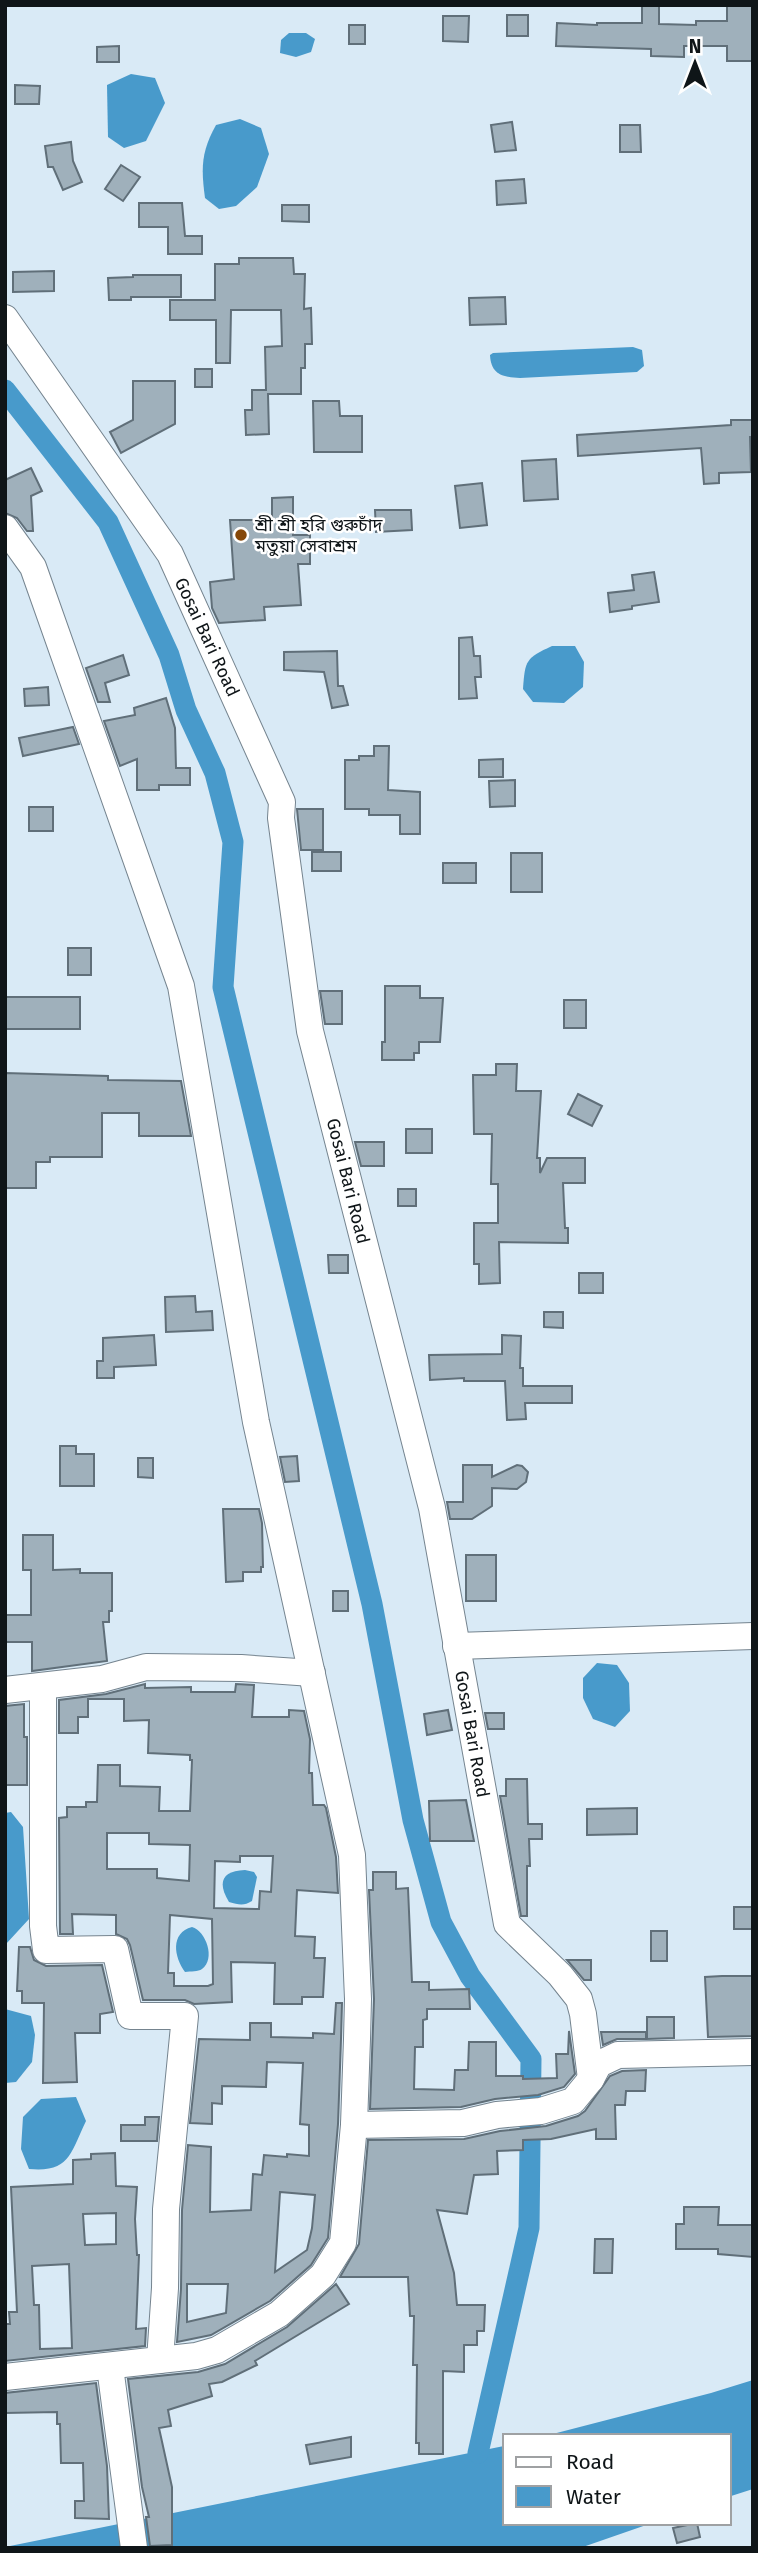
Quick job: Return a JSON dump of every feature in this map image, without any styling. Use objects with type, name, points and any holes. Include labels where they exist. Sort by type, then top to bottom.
[{"type":"street","name":"Gosai Bari Road","points":[[5,318],[170,554],[282,802],[281,818],[310,1031],[432,1508],[507,1924],[560,1975],[579,1999],[591,2079]]},
{"type":"street","points":[[5,527],[33,567],[181,986],[256,1422],[352,1855],[358,1999],[354,2125],[343,2243],[323,2275],[279,2315],[217,2350],[196,2356],[110,2367],[5,2377]]},
{"type":"street","points":[[456,1646],[753,1636]]},
{"type":"street","points":[[5,1690],[102,1679],[146,1667],[241,1668],[312,1673]]},
{"type":"street","points":[[43,1686],[43,1926],[47,1951],[116,1948],[130,2016],[185,2016],[166,2209],[165,2288],[160,2360]]},
{"type":"street","points":[[354,2125],[463,2123],[497,2115],[541,2111],[573,2101],[599,2064],[618,2055],[753,2052]]},
{"type":"street","points":[[110,2367],[134,2548]]},
{"type":"water","points":[[289,33],[306,33],[315,39],[311,52],[296,57],[280,53],[281,40]]},
{"type":"water","points":[[131,74],[155,78],[165,103],[146,141],[124,148],[108,137],[107,85]]},
{"type":"water","points":[[240,119],[261,128],[269,154],[257,187],[236,206],[219,209],[205,198],[205,152],[216,125]]},
{"type":"water","points":[[633,347],[642,350],[644,366],[637,372],[514,378],[495,371],[490,355],[493,353]]},
{"type":"water","points":[[552,646],[575,646],[584,662],[583,687],[564,703],[533,702],[523,689],[526,666],[532,657]]},
{"type":"water","points":[[597,1663],[617,1665],[629,1683],[630,1711],[615,1727],[593,1719],[583,1698],[583,1678]]},
{"type":"water","points":[[11,1812],[23,1827],[29,1919],[6,1944],[5,1956],[5,1813]]},
{"type":"water","points":[[245,1870],[254,1872],[257,1877],[252,1901],[241,1905],[229,1902],[223,1889],[224,1879],[231,1873]]},
{"type":"water","points":[[192,1927],[205,1939],[208,1959],[200,1970],[185,1972],[178,1959],[176,1946],[180,1934]]},
{"type":"water","points":[[5,2009],[31,2016],[35,2035],[32,2062],[16,2082],[5,2083]]},
{"type":"water","points":[[76,2097],[86,2121],[72,2151],[61,2164],[53,2168],[29,2169],[21,2149],[23,2117],[41,2099]]},
{"type":"water","points":[[753,2380],[753,2489],[730,2496],[730,2434],[553,2434]]},
{"type":"water","points":[[503,2446],[503,2525],[646,2525],[580,2548],[5,2547]]},
{"type":"building","points":[[642,5],[659,5],[659,24],[696,25],[696,21],[727,21],[727,5],[753,5],[753,61],[727,61],[727,46],[684,46],[684,57],[651,56],[651,49],[556,46],[557,23],[642,23]]},
{"type":"building","points":[[507,15],[528,15],[528,36],[507,36]]},
{"type":"building","points":[[443,16],[469,16],[468,42],[443,41]]},
{"type":"building","points":[[349,25],[365,25],[365,44],[349,44]]},
{"type":"building","points":[[119,46],[119,62],[97,62],[97,47]]},
{"type":"building","points":[[15,85],[40,86],[39,104],[15,104]]},
{"type":"building","points":[[512,122],[516,150],[495,152],[491,125]]},
{"type":"building","points":[[620,125],[640,125],[641,152],[620,152]]},
{"type":"building","points":[[71,142],[73,161],[82,182],[63,190],[53,167],[48,167],[45,146]]},
{"type":"building","points":[[121,165],[140,177],[123,201],[105,189]]},
{"type":"building","points":[[524,179],[526,203],[497,205],[496,181]]},
{"type":"building","points":[[139,203],[182,203],[185,236],[202,236],[202,254],[168,254],[168,227],[139,227]]},
{"type":"building","points":[[282,205],[309,205],[309,222],[282,221]]},
{"type":"building","points":[[239,258],[293,258],[294,274],[305,274],[304,309],[311,308],[312,344],[305,344],[301,394],[268,394],[269,434],[246,435],[245,410],[252,410],[252,390],[266,390],[265,347],[282,346],[281,310],[231,310],[230,363],[216,363],[216,320],[170,320],[170,300],[215,300],[215,264],[239,264]]},
{"type":"building","points":[[54,271],[54,291],[13,292],[13,272]]},
{"type":"building","points":[[181,275],[181,297],[109,300],[108,278]]},
{"type":"building","points":[[505,297],[506,324],[470,325],[469,298]]},
{"type":"building","points":[[195,369],[212,369],[212,387],[195,387]]},
{"type":"building","points":[[133,381],[175,381],[175,424],[121,453],[110,432],[133,420]]},
{"type":"building","points":[[313,401],[339,401],[340,416],[362,416],[362,452],[314,452]]},
{"type":"building","points":[[731,420],[753,420],[753,437],[750,437],[751,472],[719,473],[719,483],[704,484],[701,448],[578,456],[577,435],[731,425]]},
{"type":"building","points":[[556,459],[558,499],[524,501],[522,461]]},
{"type":"building","points":[[31,468],[42,491],[31,496],[33,531],[27,531],[17,518],[5,513],[5,480]]},
{"type":"building","points":[[482,483],[487,525],[460,528],[455,486]]},
{"type":"building","points":[[293,497],[293,535],[310,535],[310,564],[298,564],[301,605],[264,607],[265,620],[219,623],[212,608],[210,582],[234,579],[230,520],[272,520],[272,498]]},
{"type":"building","points":[[375,510],[411,510],[412,530],[376,532]]},
{"type":"building","points":[[654,572],[659,602],[610,612],[608,593],[634,590],[632,575]]},
{"type":"building","points":[[472,637],[474,656],[480,656],[481,677],[475,677],[477,698],[459,699],[459,638]]},
{"type":"building","points":[[337,651],[338,686],[343,686],[348,705],[332,708],[324,672],[284,670],[284,652]]},
{"type":"building","points":[[123,655],[129,675],[105,683],[110,702],[98,702],[86,668]]},
{"type":"building","points":[[48,687],[49,705],[25,706],[24,689]]},
{"type":"building","points":[[166,698],[175,728],[176,768],[190,768],[190,785],[159,785],[159,790],[137,790],[137,759],[120,766],[104,721],[135,715],[134,708]]},
{"type":"building","points":[[73,727],[79,744],[23,756],[19,738]]},
{"type":"building","points":[[374,746],[389,746],[388,790],[420,792],[420,834],[400,834],[400,815],[369,815],[369,809],[345,809],[345,760],[374,756]]},
{"type":"building","points":[[503,759],[503,777],[479,777],[479,760]]},
{"type":"building","points":[[515,780],[515,806],[490,807],[489,781]]},
{"type":"building","points":[[29,807],[53,807],[53,831],[29,831]]},
{"type":"building","points":[[297,809],[323,809],[323,850],[301,850]]},
{"type":"building","points":[[312,852],[341,852],[341,871],[312,871]]},
{"type":"building","points":[[511,853],[542,853],[542,892],[511,892]]},
{"type":"building","points":[[443,863],[476,863],[476,883],[443,883]]},
{"type":"building","points":[[68,948],[91,948],[91,975],[68,975]]},
{"type":"building","points":[[385,986],[420,986],[420,998],[443,998],[440,1042],[419,1042],[419,1053],[414,1053],[414,1060],[382,1060],[382,1042],[385,1042]]},
{"type":"building","points":[[320,991],[342,991],[342,1024],[325,1024]]},
{"type":"building","points":[[5,997],[80,997],[80,1029],[5,1029]]},
{"type":"building","points":[[564,1000],[586,1000],[586,1028],[564,1028]]},
{"type":"building","points":[[496,1064],[517,1064],[516,1091],[541,1091],[537,1158],[540,1158],[540,1173],[547,1158],[585,1158],[585,1183],[563,1183],[568,1243],[499,1242],[500,1283],[479,1284],[479,1264],[474,1264],[474,1223],[498,1223],[498,1184],[491,1184],[492,1134],[474,1134],[473,1075],[496,1075]]},
{"type":"building","points":[[5,1073],[108,1076],[108,1080],[181,1081],[191,1136],[139,1136],[139,1113],[102,1113],[102,1157],[50,1157],[50,1162],[36,1162],[36,1188],[5,1188]]},
{"type":"building","points":[[578,1094],[602,1106],[592,1126],[568,1114]]},
{"type":"building","points":[[406,1129],[432,1129],[432,1153],[406,1153]]},
{"type":"building","points":[[355,1142],[384,1142],[384,1166],[361,1166]]},
{"type":"building","points":[[398,1189],[416,1189],[416,1206],[398,1206]]},
{"type":"building","points":[[328,1255],[348,1255],[348,1273],[329,1273]]},
{"type":"building","points":[[579,1273],[603,1273],[603,1293],[579,1293]]},
{"type":"building","points":[[195,1296],[196,1312],[212,1311],[213,1330],[166,1332],[165,1297]]},
{"type":"building","points":[[544,1312],[563,1312],[563,1328],[544,1327]]},
{"type":"building","points":[[154,1335],[156,1365],[114,1367],[114,1378],[97,1378],[97,1361],[103,1361],[103,1338]]},
{"type":"building","points":[[502,1335],[521,1336],[520,1368],[523,1368],[523,1386],[572,1386],[572,1403],[525,1403],[526,1419],[507,1420],[505,1381],[464,1381],[464,1378],[430,1380],[429,1355],[502,1354]]},
{"type":"building","points":[[60,1446],[76,1446],[76,1454],[94,1454],[94,1486],[60,1486]]},
{"type":"building","points":[[297,1456],[299,1481],[285,1482],[280,1457]]},
{"type":"building","points":[[138,1458],[153,1458],[153,1478],[138,1477]]},
{"type":"building","points":[[463,1465],[492,1465],[492,1477],[517,1465],[528,1472],[526,1482],[517,1489],[492,1488],[492,1506],[472,1519],[450,1519],[447,1502],[463,1502]]},
{"type":"building","points":[[223,1509],[259,1509],[263,1567],[261,1572],[243,1572],[243,1581],[226,1582]]},
{"type":"building","points":[[23,1535],[53,1535],[53,1570],[80,1569],[80,1573],[112,1573],[112,1611],[109,1611],[109,1622],[103,1622],[107,1661],[32,1671],[32,1642],[5,1642],[5,1615],[31,1615],[31,1570],[23,1570]]},
{"type":"building","points":[[466,1555],[496,1555],[496,1601],[466,1601]]},
{"type":"building","points":[[333,1591],[348,1591],[348,1611],[333,1611]]},
{"type":"building","points":[[145,1684],[145,1688],[191,1687],[191,1692],[235,1692],[236,1684],[254,1685],[252,1717],[289,1717],[289,1710],[304,1711],[310,1739],[309,1773],[312,1773],[313,1805],[324,1805],[326,1808],[336,1857],[338,1893],[297,1890],[295,1936],[315,1937],[314,1958],[325,1958],[323,1997],[302,1997],[302,2004],[274,2004],[275,1963],[231,1962],[232,2002],[194,2004],[185,2000],[143,2000],[130,1945],[127,1939],[116,1934],[116,1915],[72,1914],[73,1934],[60,1934],[59,1818],[67,1817],[67,1807],[86,1807],[86,1802],[97,1802],[98,1765],[120,1765],[120,1786],[160,1787],[159,1811],[190,1811],[190,1755],[148,1753],[149,1720],[124,1721],[124,1699],[88,1699],[88,1717],[78,1717],[78,1733],[59,1733],[59,1700],[106,1694]],"holes":[[[107,1833],[149,1833],[149,1844],[190,1845],[189,1881],[157,1878],[157,1869],[107,1869]],[[240,1856],[273,1856],[271,1892],[260,1891],[259,1909],[214,1908],[215,1861],[240,1862]],[[170,1915],[212,1919],[213,1984],[174,1986],[174,1973],[168,1973]]]},
{"type":"building","points":[[24,1704],[27,1785],[5,1785],[5,1706]]},
{"type":"building","points":[[448,1710],[452,1730],[427,1735],[424,1714]]},
{"type":"building","points":[[485,1713],[504,1713],[504,1729],[488,1729]]},
{"type":"building","points":[[506,1779],[527,1779],[528,1824],[542,1824],[542,1839],[529,1839],[527,1916],[521,1916],[500,1796],[506,1796]]},
{"type":"building","points":[[466,1800],[474,1841],[430,1841],[429,1801]]},
{"type":"building","points":[[637,1808],[637,1834],[587,1835],[587,1809]]},
{"type":"building","points":[[373,1872],[396,1872],[396,1889],[408,1888],[412,1982],[429,1982],[429,1990],[469,1989],[470,2009],[427,2009],[427,2019],[423,2020],[423,2047],[415,2047],[414,2089],[454,2090],[455,2070],[468,2070],[469,2042],[496,2042],[496,2076],[523,2076],[523,2079],[557,2078],[556,2054],[568,2054],[569,2031],[575,2074],[564,2087],[538,2095],[495,2099],[461,2107],[370,2109],[374,1999],[369,1890],[373,1890]]},
{"type":"building","points":[[734,1907],[753,1907],[753,1929],[734,1929]]},
{"type":"building","points":[[651,1931],[667,1931],[667,1961],[651,1961]]},
{"type":"building","points":[[19,1947],[30,1947],[34,1960],[46,1966],[102,1965],[113,2012],[100,2014],[100,2033],[75,2033],[77,2082],[43,2083],[44,2003],[22,2003],[22,1991],[17,1991]]},
{"type":"building","points":[[567,1960],[591,1960],[591,1980],[584,1980]]},
{"type":"building","points":[[753,1976],[753,2036],[708,2037],[705,1977]]},
{"type":"building","points":[[336,2003],[342,2003],[338,2124],[328,2238],[311,2265],[270,2301],[211,2335],[177,2342],[182,2210],[188,2145],[211,2147],[210,2212],[251,2210],[253,2174],[262,2175],[264,2155],[309,2156],[309,2125],[300,2124],[303,2063],[267,2062],[266,2087],[222,2086],[222,2104],[212,2103],[212,2124],[190,2123],[199,2039],[250,2040],[250,2023],[271,2023],[271,2037],[313,2038],[313,2033],[334,2034]],"holes":[[[280,2192],[315,2195],[307,2250],[275,2272]],[[187,2284],[228,2284],[226,2313],[187,2322]]]},
{"type":"building","points":[[647,2017],[674,2017],[674,2038],[647,2039]]},
{"type":"building","points":[[601,2032],[646,2032],[646,2039],[617,2039],[603,2045]]},
{"type":"building","points":[[646,2070],[645,2091],[626,2091],[625,2105],[615,2105],[616,2139],[596,2139],[596,2129],[551,2139],[523,2140],[523,2150],[497,2151],[498,2174],[474,2175],[467,2214],[437,2210],[454,2273],[457,2305],[485,2305],[484,2331],[477,2331],[477,2345],[464,2345],[464,2372],[443,2371],[443,2454],[419,2454],[419,2443],[416,2443],[417,2365],[413,2365],[414,2316],[410,2316],[408,2277],[340,2277],[359,2244],[368,2140],[464,2139],[500,2131],[546,2126],[578,2116],[585,2111],[610,2076],[622,2071]]},
{"type":"building","points":[[145,2117],[159,2117],[157,2141],[121,2141],[121,2125],[145,2125]]},
{"type":"building","points":[[115,2153],[116,2186],[137,2187],[135,2219],[139,2255],[136,2329],[146,2328],[145,2346],[5,2361],[5,2324],[10,2324],[9,2312],[17,2312],[11,2187],[73,2184],[73,2160],[91,2159],[91,2154]],"holes":[[[116,2213],[116,2244],[85,2245],[83,2214]],[[69,2264],[72,2348],[40,2349],[39,2305],[34,2305],[32,2266]]]},
{"type":"building","points":[[684,2207],[719,2207],[718,2225],[753,2225],[753,2257],[718,2254],[718,2249],[676,2249],[676,2224],[684,2224]]},
{"type":"building","points":[[595,2239],[613,2239],[612,2273],[594,2273]]},
{"type":"building","points":[[336,2284],[349,2304],[255,2361],[257,2365],[222,2382],[209,2384],[212,2396],[168,2410],[171,2426],[159,2428],[172,2487],[172,2545],[150,2546],[146,2517],[149,2517],[142,2487],[128,2379],[198,2372],[225,2364],[287,2327]]},
{"type":"building","points":[[96,2383],[107,2466],[109,2519],[75,2518],[75,2501],[84,2501],[83,2463],[61,2463],[57,2412],[5,2413],[5,2393]]},
{"type":"building","points":[[351,2437],[351,2457],[310,2464],[306,2445]]},
{"type":"building","points":[[697,2525],[700,2537],[677,2543],[673,2528]]},
{"type":"waterway","points":[[5,390],[108,522],[169,655],[186,710],[215,773],[233,842],[223,987],[372,1604],[413,1820],[441,1922],[470,1976],[531,2059],[529,2228],[478,2453]]},
{"type":"place","name":"শ্রী শ্রী হরি গুরুচাঁদ মতুয়া সেবাশ্রম","points":[[241,535]]}]
